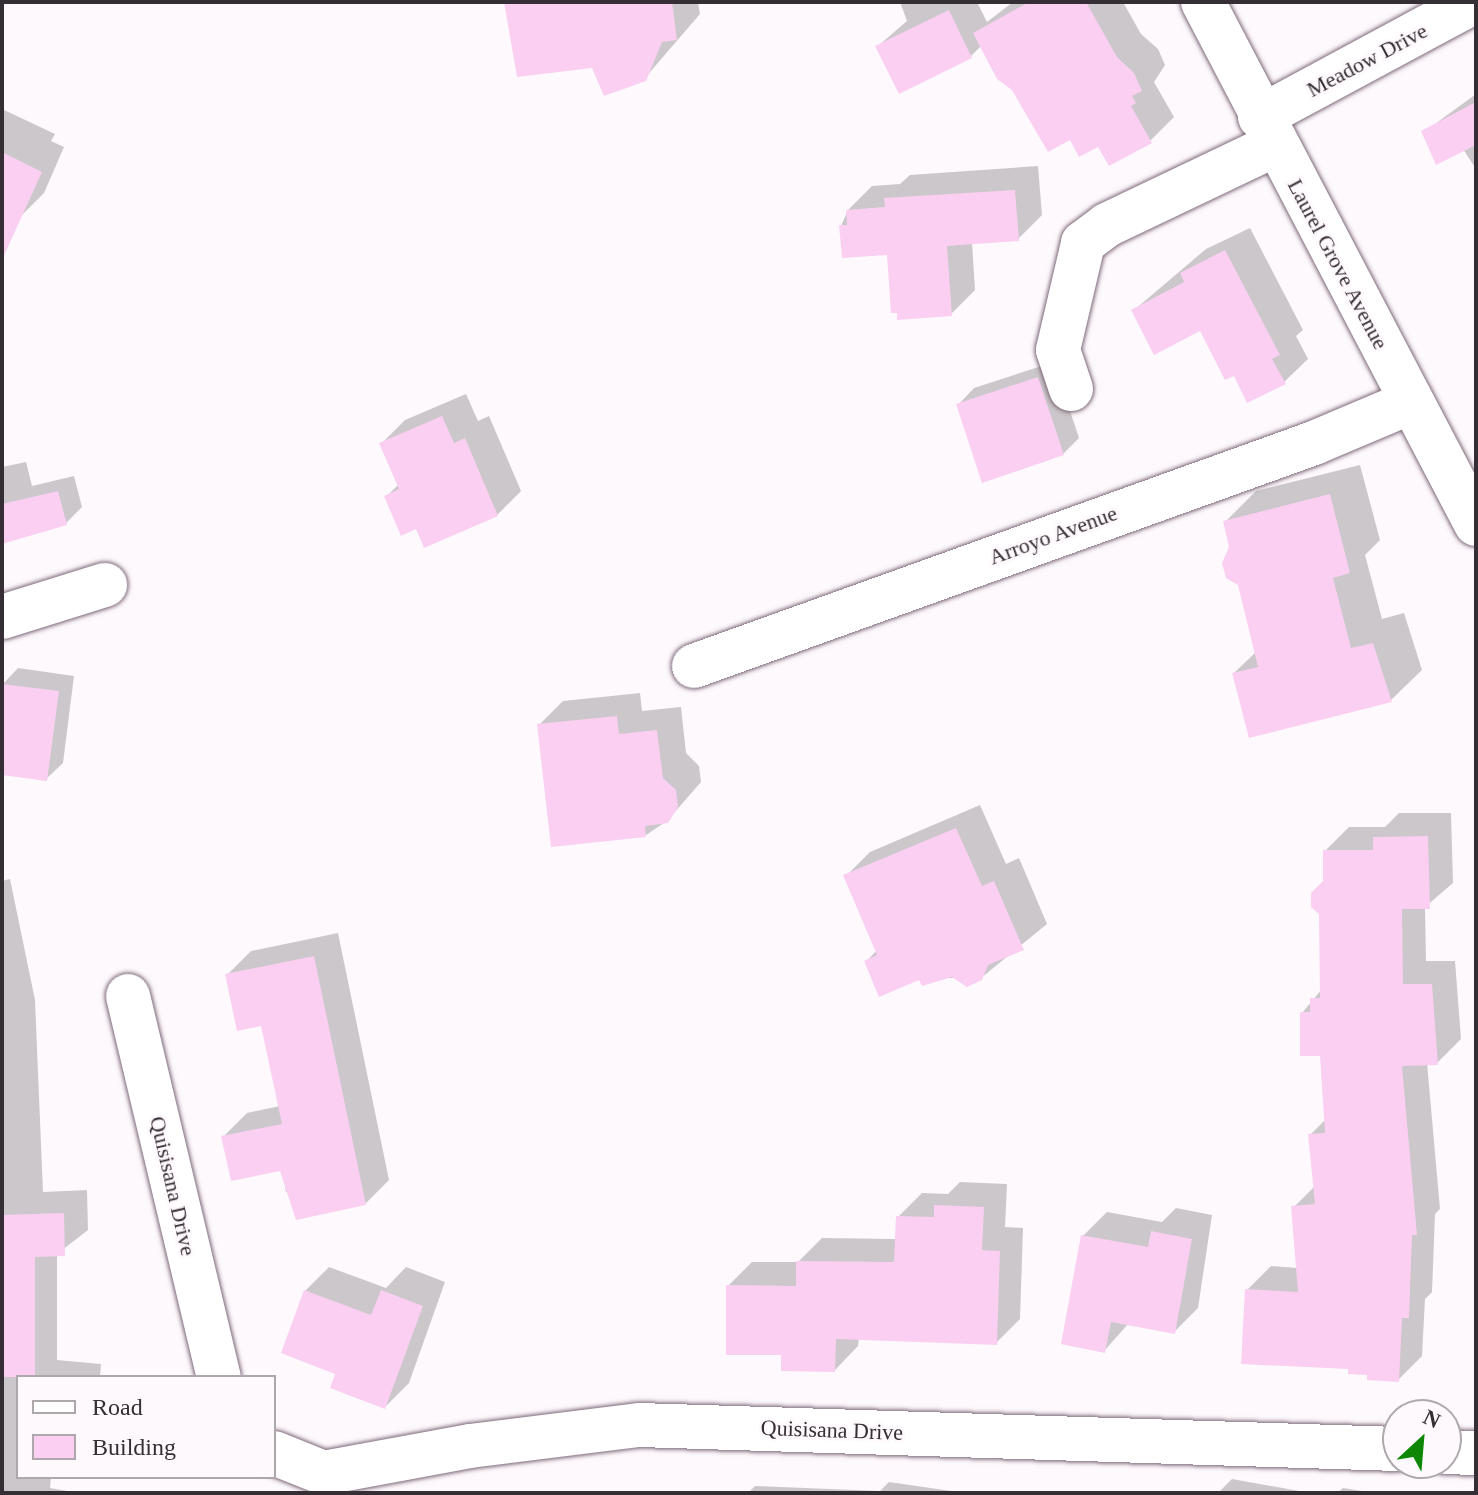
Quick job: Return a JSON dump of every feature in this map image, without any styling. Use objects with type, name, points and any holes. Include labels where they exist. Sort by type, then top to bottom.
[{"type":"street","name":"Laurel Grove Avenue","points":[[1203,2],[1267,131],[1476,524]]},
{"type":"street","name":"Meadow Drive","points":[[1071,389],[1058,350],[1083,243],[1107,225],[1267,131],[1474,2]]},
{"type":"street","name":"Arroyo Avenue","points":[[694,666],[1314,443],[1411,402]]},
{"type":"street","points":[[2,617],[105,585]]},
{"type":"street","name":"Quisisana Drive","points":[[128,996],[219,1375]]},
{"type":"street","name":"Quisisana Drive","points":[[276,1454],[324,1473],[639,1425],[1382,1448]]},
{"type":"building","points":[[504,2],[672,2],[677,40],[662,42],[646,81],[604,96],[592,68],[517,77]]},
{"type":"building","points":[[1029,2],[1086,2],[1117,57],[1134,73],[1142,91],[1132,96],[1136,103],[1131,106],[1152,143],[1109,166],[1098,147],[1079,157],[1070,140],[1048,152],[1012,90],[997,79],[973,33]]},
{"type":"building","points":[[949,10],[972,58],[899,94],[875,46]]},
{"type":"building","points":[[1476,102],[1476,145],[1436,165],[1421,131]]},
{"type":"building","points":[[2,152],[42,172],[2,260]]},
{"type":"building","points":[[1015,190],[1019,241],[947,246],[952,316],[897,320],[897,313],[891,313],[887,255],[842,258],[839,225],[847,225],[846,210],[885,207],[884,198]]},
{"type":"building","points":[[1225,250],[1280,355],[1272,359],[1286,384],[1247,403],[1234,376],[1225,380],[1200,331],[1154,355],[1131,310],[1184,282],[1180,273]]},
{"type":"building","points":[[1038,377],[1064,455],[982,483],[956,404]]},
{"type":"building","points":[[442,416],[454,443],[465,438],[498,516],[424,548],[416,529],[401,536],[384,496],[399,489],[379,443]]},
{"type":"building","points":[[58,491],[67,525],[2,544],[2,504]]},
{"type":"building","points":[[1330,494],[1350,573],[1333,578],[1351,648],[1373,643],[1392,702],[1249,738],[1232,673],[1258,667],[1238,585],[1226,578],[1222,563],[1229,547],[1223,521]]},
{"type":"building","points":[[2,684],[59,691],[47,781],[2,775]]},
{"type":"building","points":[[617,716],[619,734],[657,730],[663,778],[676,790],[678,807],[668,823],[645,826],[646,837],[551,847],[537,724]]},
{"type":"building","points":[[956,828],[982,886],[994,881],[1024,950],[988,965],[982,980],[967,987],[952,977],[922,986],[919,980],[879,997],[864,961],[877,955],[843,875]]},
{"type":"building","points":[[1428,836],[1430,909],[1402,909],[1403,984],[1432,984],[1438,1065],[1402,1066],[1417,1235],[1412,1235],[1409,1318],[1402,1318],[1399,1382],[1367,1380],[1367,1375],[1348,1374],[1348,1369],[1241,1364],[1245,1289],[1298,1292],[1291,1206],[1315,1204],[1308,1134],[1325,1133],[1320,1056],[1300,1056],[1300,1012],[1310,1012],[1310,998],[1320,998],[1319,914],[1311,907],[1311,893],[1323,881],[1323,850],[1373,850],[1373,837]]},
{"type":"building","points":[[314,956],[366,1205],[296,1220],[280,1171],[231,1181],[221,1136],[282,1124],[261,1026],[237,1031],[225,974]]},
{"type":"building","points":[[934,1205],[984,1207],[982,1250],[1000,1251],[997,1345],[836,1339],[835,1372],[781,1371],[781,1355],[726,1355],[726,1285],[796,1286],[796,1261],[894,1262],[896,1216],[934,1217]]},
{"type":"building","points":[[64,1213],[65,1256],[35,1257],[35,1375],[2,1377],[2,1215]]},
{"type":"building","points":[[1151,1231],[1192,1239],[1175,1334],[1111,1322],[1105,1353],[1061,1344],[1081,1235],[1148,1247]]},
{"type":"building","points":[[304,1290],[371,1315],[381,1290],[423,1306],[385,1409],[330,1388],[335,1374],[281,1353]]}]
